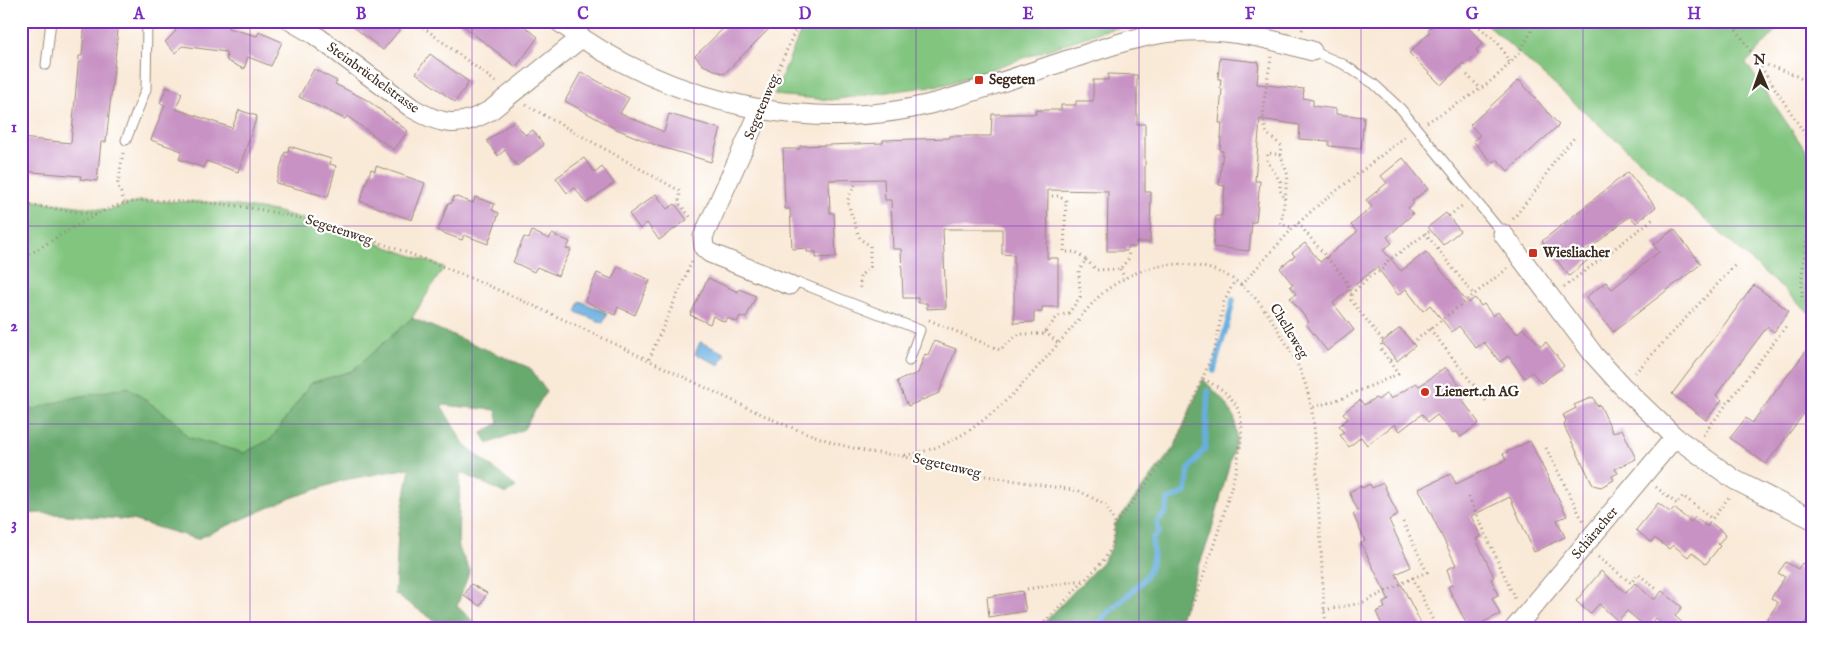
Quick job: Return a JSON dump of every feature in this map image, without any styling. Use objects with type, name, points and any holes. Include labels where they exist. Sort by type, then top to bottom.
[{"type":"street","name":"Steinbrüchelstrasse","points":[[291,21],[315,35],[412,108],[430,118],[447,123],[468,121],[491,110],[581,38]]},
{"type":"street","points":[[558,21],[581,38],[646,75],[682,88],[761,109],[811,116],[902,110],[951,99],[1113,45],[1186,30],[1248,34],[1312,51]]},
{"type":"street","name":"Segetenweg","points":[[704,248],[703,238],[761,109]]},
{"type":"street","points":[[1503,234],[1594,355],[1622,386],[1675,437],[1740,483],[1812,520]]},
{"type":"street","points":[[704,248],[710,253],[789,285]]},
{"type":"street","name":"Schäracher","points":[[1514,629],[1675,437]]},
{"type":"lane","points":[[46,64],[51,21]]},
{"type":"lane","points":[[126,140],[146,89],[147,21]]},
{"type":"lane","points":[[1312,51],[1343,64],[1374,84],[1418,127],[1503,234]]},
{"type":"lane","points":[[789,285],[800,283],[920,330],[908,361]]},
{"type":"path","points":[[415,21],[542,116],[680,191],[679,203],[691,218],[708,228]]},
{"type":"path","name":"Segetenweg","points":[[761,109],[799,21]]},
{"type":"path","points":[[1472,21],[1498,43],[1510,63]]},
{"type":"path","points":[[1242,285],[1293,228],[1316,207],[1418,127],[1503,72],[1532,31],[1535,21]]},
{"type":"path","points":[[1731,21],[1812,145]]},
{"type":"path","points":[[1757,62],[1790,73],[1812,84]]},
{"type":"path","points":[[1270,69],[1264,106],[1266,129],[1282,146],[1281,155],[1288,176],[1281,224],[1293,228]]},
{"type":"path","points":[[1467,75],[1480,88]]},
{"type":"path","points":[[1503,234],[1523,204],[1539,186],[1557,157],[1574,138]]},
{"type":"path","points":[[124,203],[118,184],[126,140]]},
{"type":"path","points":[[1281,155],[1268,154],[1267,161],[1280,181],[1280,190],[1285,199]]},
{"type":"path","points":[[855,185],[848,200],[848,208],[857,224],[861,240],[870,245],[870,267],[860,276],[860,291]]},
{"type":"path","points":[[1050,196],[1060,196],[1066,201],[1064,252],[1076,252],[1097,270],[1120,269],[1128,259],[1129,251]]},
{"type":"path","name":"Segetenweg","points":[[21,259],[124,203],[140,200],[230,204],[275,211],[319,223],[470,276],[649,359],[785,425],[837,444],[869,452],[902,456],[961,472],[1079,491],[1106,505],[1115,524]]},
{"type":"path","points":[[1802,302],[1802,274],[1812,200]]},
{"type":"path","points":[[21,204],[99,215]]},
{"type":"path","points":[[1573,281],[1652,219]]},
{"type":"path","points":[[1298,224],[1345,279],[1351,294],[1351,300],[1382,340],[1381,349],[1398,374],[1343,398],[1311,408]]},
{"type":"path","points":[[1351,294],[1370,276],[1382,270],[1388,261],[1431,230]]},
{"type":"path","points":[[1426,233],[1474,294]]},
{"type":"path","points":[[649,359],[694,256],[704,248]]},
{"type":"path","points":[[921,317],[1000,350],[1019,334],[1043,334],[1058,316],[1069,313],[1080,297],[1079,271],[1086,260]]},
{"type":"path","name":"Chelleweg","points":[[902,456],[918,454],[958,436],[986,419],[1012,395],[1103,293],[1125,278],[1158,265],[1187,263],[1214,269],[1242,285],[1265,309],[1292,352],[1307,389],[1315,434],[1324,610],[1328,629]]},
{"type":"path","points":[[1622,386],[1736,264]]},
{"type":"path","points":[[1120,269],[1125,278]]},
{"type":"path","points":[[1038,629],[1085,580],[1112,547],[1115,524],[1175,446],[1215,348],[1224,302],[1235,280]]},
{"type":"path","points":[[1412,343],[1491,281]]},
{"type":"path","points":[[851,288],[869,295]]},
{"type":"path","points":[[1710,426],[1788,325]]},
{"type":"path","points":[[1430,329],[1487,402]]},
{"type":"path","points":[[1045,332],[1058,343]]},
{"type":"path","points":[[1390,360],[1394,357]]},
{"type":"path","points":[[1184,629],[1216,539],[1242,436],[1242,422],[1236,406],[1224,390],[1203,379]]},
{"type":"path","points":[[1546,448],[1587,541],[1631,583],[1638,574],[1658,590]]},
{"type":"path","points":[[1642,476],[1677,504],[1683,496],[1712,519],[1740,483]]},
{"type":"path","points":[[1468,497],[1518,604],[1528,613]]},
{"type":"path","points":[[1324,610],[1362,603],[1427,572],[1402,522]]},
{"type":"path","points":[[1413,578],[1437,629]]},
{"type":"path","points":[[1027,589],[1085,580]]},
{"type":"green space","points":[[805,21],[1148,21],[1103,31],[947,84],[830,100],[774,95]]},
{"type":"green space","points":[[1483,21],[1785,21],[1746,63],[1812,160],[1812,315]]},
{"type":"green space","points":[[21,199],[109,210],[140,201],[206,202],[275,211],[319,223],[444,267],[412,318],[352,371],[311,383],[271,440],[244,453],[186,437],[177,423],[128,387],[68,399],[21,413]]},
{"type":"green space","points":[[412,318],[530,368],[546,391],[524,429],[488,444],[482,433],[499,423],[496,410],[441,405],[464,444],[516,487],[506,494],[460,472],[458,548],[470,570],[457,606],[477,625],[472,629],[447,629],[395,594],[398,534],[410,468],[344,480],[291,498],[197,539],[132,520],[42,513],[21,514],[21,413],[68,399],[128,387],[177,423],[187,437],[244,453],[271,439],[311,383],[352,371]]},
{"type":"green space","points":[[1203,379],[1226,403],[1235,419],[1236,439],[1211,533],[1176,629],[1038,629],[1103,561],[1112,547],[1115,524],[1175,446]]},
{"type":"water","points":[[580,301],[607,313],[603,323],[576,312]]},
{"type":"water","points":[[700,342],[725,353],[720,365],[695,354]]},
{"type":"building","points":[[85,21],[119,21],[106,142],[101,142],[97,181],[80,179],[81,176],[21,171],[21,138],[71,143],[79,56],[82,56]]},
{"type":"building","points":[[179,21],[229,23],[228,28],[257,36],[259,32],[282,42],[271,66],[248,57],[244,69],[227,61],[226,52],[182,46],[175,53],[165,42],[175,32]]},
{"type":"building","points":[[346,21],[390,21],[400,29],[383,50]]},
{"type":"building","points":[[457,21],[518,21],[538,37],[516,67]]},
{"type":"building","points":[[731,21],[763,21],[770,28],[724,74],[703,65],[695,56]]},
{"type":"building","points":[[1436,21],[1462,21],[1483,43],[1476,50],[1478,52],[1465,65],[1463,63],[1441,85],[1409,53],[1430,32],[1428,30]]},
{"type":"building","points":[[430,54],[469,82],[455,102],[416,73]]},
{"type":"building","points":[[1220,58],[1259,62],[1257,84],[1304,89],[1303,98],[1313,100],[1313,106],[1336,109],[1336,114],[1364,117],[1361,149],[1329,146],[1329,141],[1299,139],[1300,125],[1260,119],[1255,181],[1260,181],[1256,222],[1252,222],[1249,251],[1213,247],[1216,216],[1222,216],[1225,186],[1219,185],[1223,151],[1220,151],[1222,123],[1219,123],[1222,89],[1220,88],[1221,79],[1218,79]]},
{"type":"building","points":[[314,69],[337,81],[335,84],[367,100],[408,131],[394,150],[347,116],[345,119],[299,97]]},
{"type":"building","points":[[581,72],[629,98],[620,113],[664,132],[669,114],[721,129],[711,162],[658,146],[616,129],[565,101]]},
{"type":"building","points":[[1108,74],[1137,75],[1137,124],[1145,124],[1145,192],[1151,192],[1150,242],[1136,242],[1136,247],[1127,247],[1127,251],[1107,251],[1108,191],[1048,190],[1047,258],[1058,258],[1058,307],[1042,307],[1042,312],[1034,312],[1034,322],[1014,323],[1014,255],[1002,254],[1002,229],[943,229],[946,308],[927,309],[927,303],[918,303],[918,298],[903,298],[901,249],[893,249],[891,200],[885,200],[884,179],[829,180],[830,213],[834,213],[836,257],[816,258],[816,252],[807,252],[807,248],[792,249],[790,209],[785,209],[783,149],[800,149],[800,146],[883,143],[883,140],[949,138],[949,136],[991,136],[992,114],[1036,114],[1035,110],[1061,110],[1061,105],[1076,105],[1076,101],[1093,101],[1093,80],[1108,80]]},
{"type":"building","points":[[1519,80],[1559,125],[1508,171],[1497,159],[1493,163],[1473,141],[1480,135],[1470,125]]},
{"type":"building","points":[[166,87],[182,93],[176,109],[232,128],[239,110],[257,116],[238,172],[206,161],[204,168],[179,159],[182,151],[151,140],[165,105],[160,103]]},
{"type":"building","points":[[514,121],[525,135],[533,130],[544,145],[517,166],[505,150],[498,156],[487,141]]},
{"type":"building","points":[[289,146],[331,159],[330,164],[336,166],[328,197],[276,183],[285,152],[288,153]]},
{"type":"building","points":[[584,158],[595,173],[602,167],[614,183],[586,203],[575,188],[567,193],[556,178]]},
{"type":"building","points":[[1403,158],[1428,189],[1412,201],[1414,203],[1408,208],[1413,214],[1387,237],[1392,243],[1383,250],[1401,271],[1426,252],[1468,303],[1475,298],[1481,306],[1484,304],[1493,316],[1498,312],[1517,334],[1523,328],[1541,346],[1546,342],[1564,366],[1541,383],[1532,372],[1525,378],[1508,356],[1500,362],[1484,342],[1476,348],[1459,326],[1452,332],[1430,305],[1423,311],[1406,289],[1398,295],[1377,267],[1333,303],[1354,330],[1327,351],[1306,324],[1309,322],[1290,298],[1296,294],[1290,286],[1293,285],[1280,268],[1295,256],[1292,253],[1305,243],[1320,262],[1357,232],[1351,225],[1372,207],[1366,200],[1387,183],[1381,176]]},
{"type":"building","points":[[376,166],[425,183],[412,220],[360,201],[371,169],[375,171]]},
{"type":"building","points":[[1628,172],[1656,207],[1636,223],[1630,216],[1584,253],[1589,259],[1569,276],[1542,241]]},
{"type":"building","points":[[656,194],[667,209],[675,204],[687,220],[659,240],[647,223],[640,229],[629,214]]},
{"type":"building","points":[[454,196],[473,203],[475,197],[495,204],[492,210],[499,213],[488,244],[464,235],[462,240],[438,231],[448,203],[451,204]]},
{"type":"building","points":[[1446,213],[1460,231],[1443,245],[1428,227]]},
{"type":"building","points":[[1674,229],[1701,264],[1613,332],[1586,297],[1606,282],[1612,289],[1659,252],[1653,245]]},
{"type":"building","points":[[532,231],[549,239],[552,234],[570,242],[566,249],[571,250],[558,276],[537,267],[534,272],[513,262],[524,237],[529,239]]},
{"type":"building","points":[[618,266],[650,280],[635,315],[618,307],[615,315],[585,301],[597,273],[612,279]]},
{"type":"building","points":[[708,278],[738,292],[739,289],[756,296],[746,318],[740,316],[737,322],[727,318],[725,322],[713,316],[710,324],[690,315]]},
{"type":"building","points":[[1754,285],[1789,311],[1774,332],[1767,327],[1716,395],[1722,400],[1706,420],[1672,394]]},
{"type":"building","points":[[1400,328],[1415,346],[1397,361],[1382,342]]},
{"type":"building","points":[[934,341],[956,349],[939,393],[908,406],[897,381],[918,373],[925,354],[928,355]]},
{"type":"building","points":[[1812,343],[1812,403],[1766,464],[1730,438],[1746,418],[1752,423]]},
{"type":"building","points":[[1445,367],[1466,393],[1460,397],[1479,423],[1461,437],[1456,431],[1453,433],[1437,415],[1428,422],[1422,414],[1400,431],[1395,424],[1367,445],[1361,437],[1349,447],[1340,435],[1344,433],[1339,426],[1348,419],[1343,413],[1360,400],[1364,405],[1376,398],[1378,400],[1387,393],[1391,399],[1416,383],[1419,386]]},
{"type":"building","points":[[1593,397],[1597,406],[1600,405],[1613,433],[1622,429],[1636,459],[1615,469],[1618,473],[1612,476],[1614,480],[1601,487],[1593,485],[1564,426],[1566,420],[1563,415],[1576,408],[1574,405]]},
{"type":"building","points":[[1530,441],[1567,516],[1557,520],[1565,537],[1534,552],[1510,497],[1471,516],[1481,537],[1476,539],[1494,577],[1491,579],[1498,595],[1492,598],[1500,614],[1469,629],[1448,587],[1452,585],[1447,569],[1456,565],[1419,489],[1451,474],[1456,484],[1506,460],[1503,454]]},
{"type":"building","points":[[1383,483],[1398,515],[1389,520],[1411,567],[1396,574],[1424,629],[1384,629],[1376,612],[1385,608],[1383,603],[1389,600],[1361,543],[1365,541],[1353,514],[1358,511],[1349,492],[1361,486],[1362,488],[1370,484],[1372,488]]},
{"type":"building","points":[[1658,503],[1670,512],[1674,508],[1691,522],[1695,517],[1707,527],[1710,522],[1726,535],[1706,564],[1692,552],[1688,557],[1673,545],[1669,549],[1655,538],[1651,542],[1636,530]]},
{"type":"building","points":[[1786,562],[1798,569],[1802,563],[1812,570],[1812,612],[1801,629],[1771,629],[1764,624],[1778,603],[1771,598],[1785,577],[1778,573]]},
{"type":"building","points":[[1601,571],[1626,593],[1635,583],[1654,600],[1662,591],[1682,607],[1675,616],[1689,629],[1667,629],[1655,618],[1647,628],[1627,611],[1618,621],[1599,604],[1590,614],[1576,601]]},
{"type":"building","points":[[471,584],[487,593],[480,606],[464,596]]},
{"type":"building","points":[[1022,591],[1026,611],[989,617],[987,597]]},
{"type":"waterway","points":[[1214,371],[1233,300]]},
{"type":"waterway","points":[[1095,629],[1104,617],[1144,580],[1150,569],[1153,555],[1152,539],[1159,532],[1157,522],[1166,512],[1168,500],[1186,492],[1189,469],[1205,448],[1208,391]]},
{"type":"place","name":"Segeten","points":[[979,80]]},
{"type":"place","name":"Wiesliacher","points":[[1533,253]]},
{"type":"place","name":"Lienert.ch AG","points":[[1425,392]]}]
